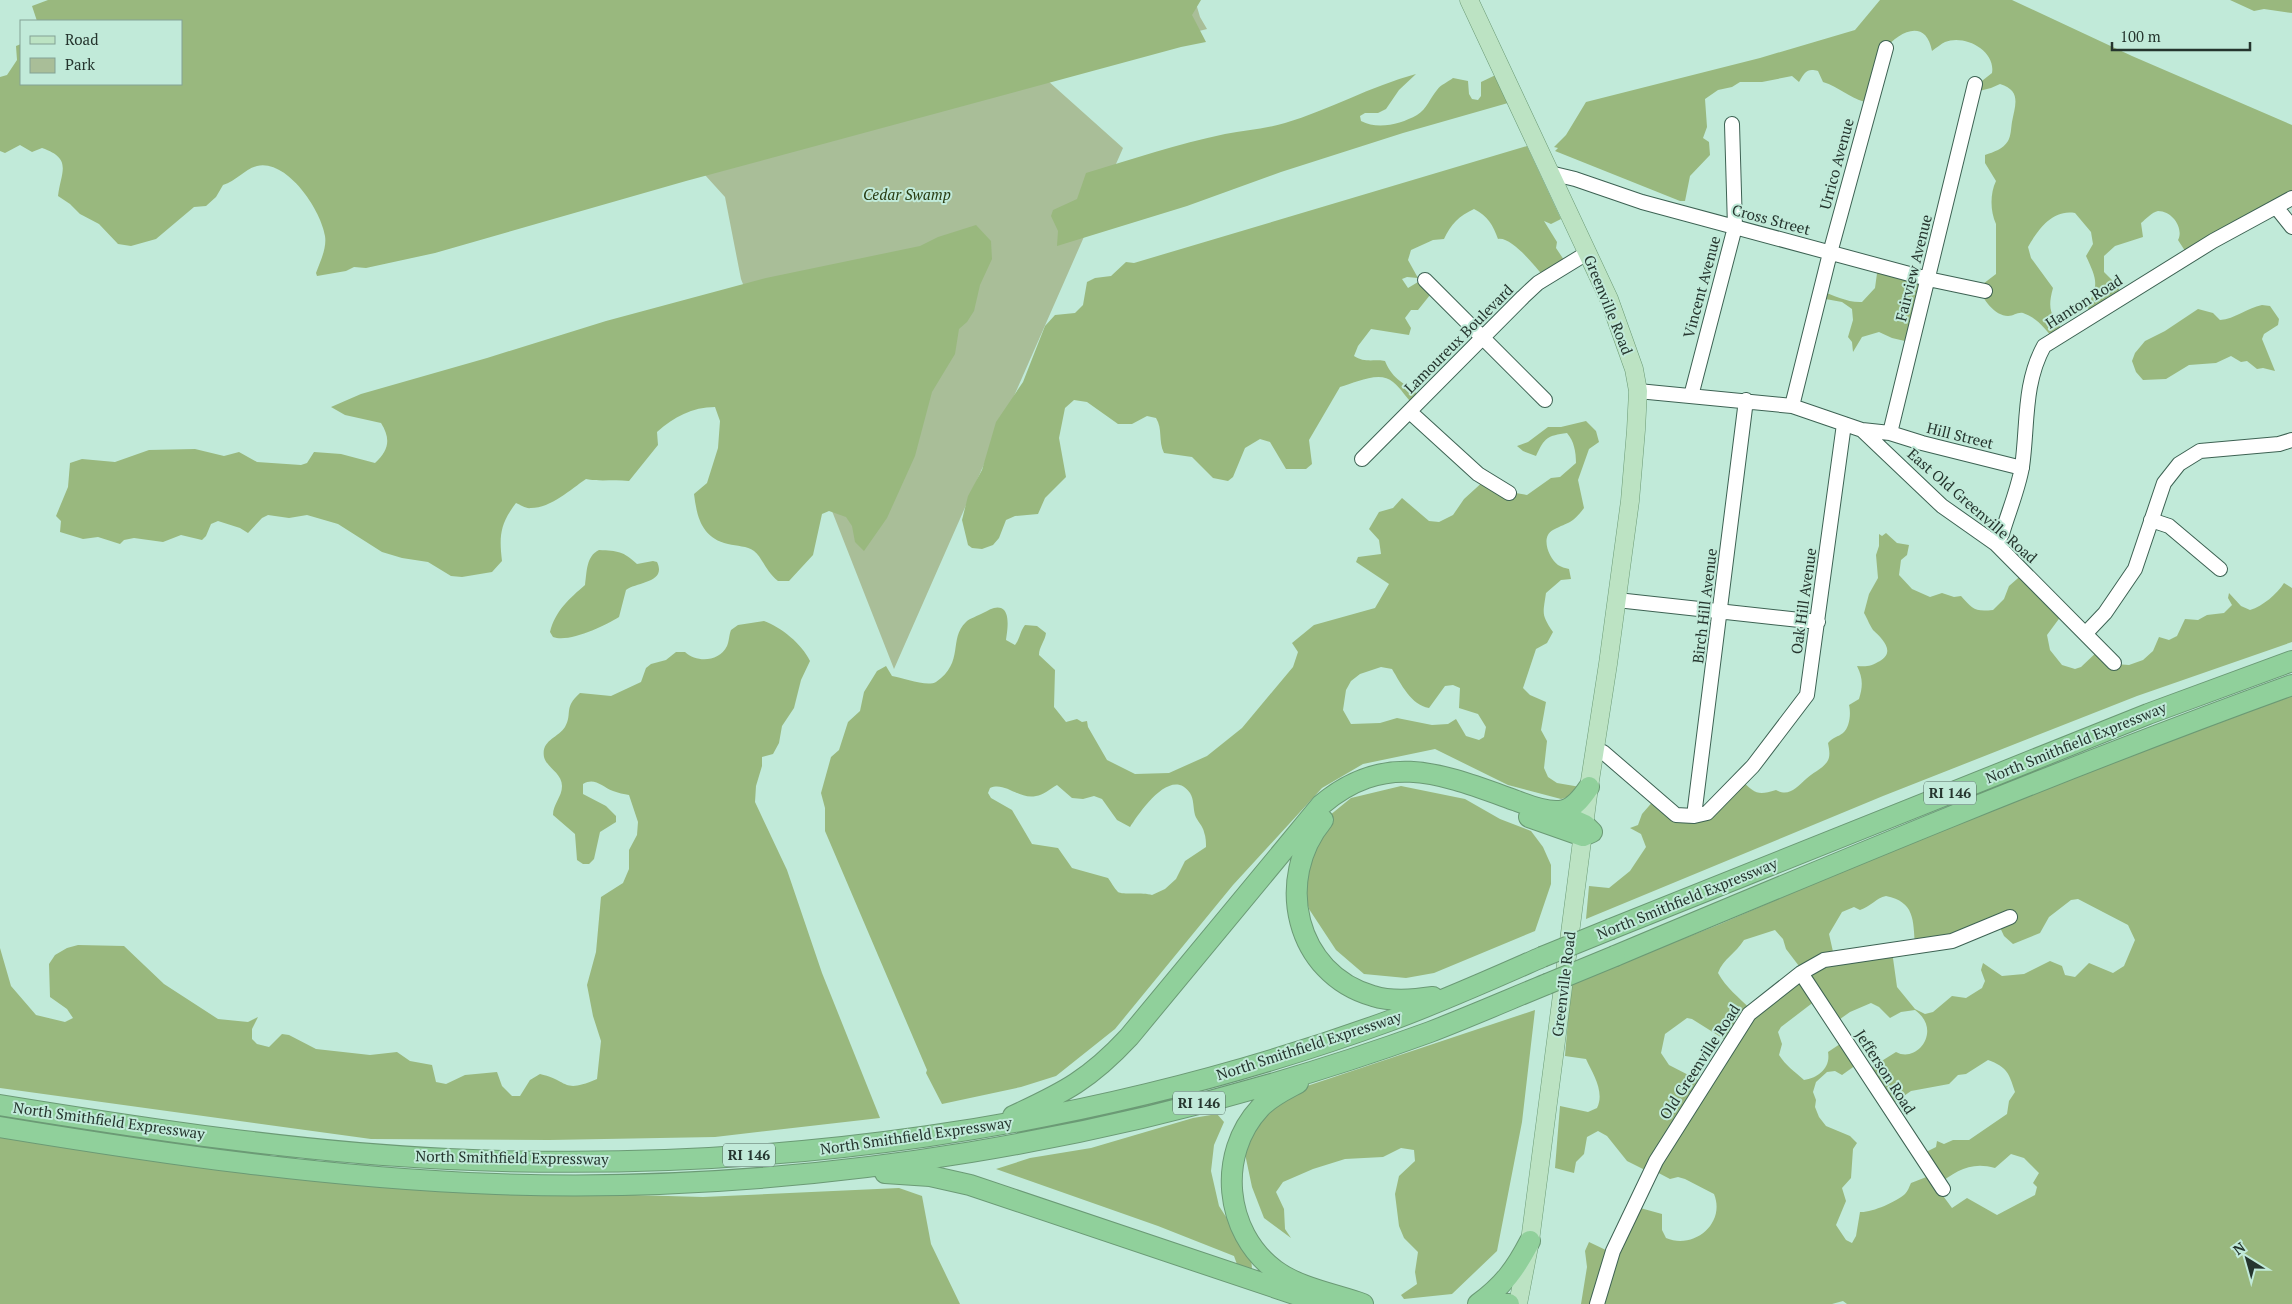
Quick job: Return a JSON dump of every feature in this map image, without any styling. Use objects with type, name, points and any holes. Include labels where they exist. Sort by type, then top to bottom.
[{"type":"highway","name":"North Smithfield Expressway","points":[[0,1105],[176,1131],[319,1148],[438,1158],[509,1160],[696,1159],[788,1153],[864,1146],[1038,1119],[1109,1104],[1224,1074],[1391,1021],[1611,929],[2148,714],[2292,661]]},
{"type":"highway","name":"North Smithfield Expressway","points":[[0,1128],[254,1165],[416,1180],[588,1185],[701,1181],[838,1171],[945,1156],[1106,1125],[1186,1106],[1348,1060],[1434,1030],[1879,845],[2071,768],[2292,685]]},
{"type":"highway","points":[[994,1125],[1068,1090],[1106,1061],[1129,1037],[1321,805],[1345,786],[1377,774],[1397,770],[1417,772],[1437,775],[1532,806],[1554,811],[1565,810],[1580,800],[1589,787]]},
{"type":"highway","points":[[1479,985],[1432,997],[1402,1000],[1373,996],[1342,982],[1317,958],[1303,932],[1299,919],[1296,884],[1297,871],[1306,846],[1325,818],[1351,797],[1380,786],[1408,782],[1428,785],[1581,835]]},
{"type":"highway","points":[[1554,811],[1581,835]]},
{"type":"highway","points":[[1348,1060],[1282,1091],[1259,1109],[1240,1141],[1233,1160],[1231,1186],[1234,1209],[1244,1234],[1274,1270],[1319,1290],[1363,1304]]},
{"type":"highway","points":[[838,1171],[930,1176],[970,1185],[1324,1304]]},
{"type":"highway","points":[[1478,1304],[1510,1277],[1530,1241]]},
{"type":"highway","points":[[1486,1304],[1508,1304]]},
{"type":"main road","name":"Greenville Road","points":[[1469,0],[1620,327],[1634,369],[1638,391],[1630,501],[1617,600],[1581,835],[1530,1241],[1518,1304]]},
{"type":"main road","name":"Greenville Road","points":[[1530,1304],[1581,835],[1604,752],[1608,664]]},
{"type":"street","name":"Urrico Avenue","points":[[1792,406],[1830,253],[1886,48]]},
{"type":"street","name":"Fairview Avenue","points":[[1890,433],[1976,84]]},
{"type":"street","name":"Vincent Avenue","points":[[1691,396],[1734,227],[1732,124]]},
{"type":"street","name":"Cross Street","points":[[1550,173],[1575,179],[1642,202],[1734,227],[1928,279],[1985,291]]},
{"type":"street","name":"Hanton Road","points":[[1996,544],[2002,534],[2022,468],[2026,403],[2039,355],[2044,346],[2213,241],[2292,198]]},
{"type":"street","points":[[2276,207],[2292,227]]},
{"type":"street","name":"Lamoureux Boulevard","points":[[1362,459],[1538,283],[1587,253]]},
{"type":"street","points":[[1425,280],[1545,400]]},
{"type":"street","name":"East Old Greenville Road","points":[[1638,391],[1746,400],[1792,406],[1862,430],[1942,506],[1996,544],[2114,663]]},
{"type":"street","name":"Birch Hill Avenue","points":[[1694,816],[1746,400]]},
{"type":"street","points":[[1410,412],[1478,474],[1510,493]]},
{"type":"street","name":"Oak Hill Avenue","points":[[1694,816],[1707,813],[1716,807],[1754,766],[1807,695],[1844,424]]},
{"type":"street","points":[[1862,430],[1890,433]]},
{"type":"street","name":"Hill Street","points":[[1890,433],[2022,468]]},
{"type":"street","points":[[2086,633],[2105,613],[2136,568],[2164,482],[2179,464],[2200,451],[2279,444],[2292,440]]},
{"type":"street","points":[[2151,520],[2169,526],[2220,569]]},
{"type":"street","points":[[1617,600],[1818,622]]},
{"type":"street","points":[[1604,752],[1670,811],[1680,816],[1694,816]]},
{"type":"street","name":"Old Greenville Road","points":[[1597,1304],[1613,1250],[1656,1161],[1749,1014],[1801,972],[1824,960],[1952,941],[2010,916]]},
{"type":"street","name":"Jefferson Road","points":[[1801,972],[1943,1189]]},
{"type":"green space","points":[[48,0],[1201,0],[1192,15],[1206,42],[1181,47],[686,181],[435,253],[366,268],[354,267],[346,271],[317,276],[316,273],[325,245],[322,225],[310,201],[301,189],[280,170],[268,166],[257,166],[244,172],[223,185],[216,197],[206,206],[194,207],[156,239],[131,246],[118,244],[99,224],[80,214],[58,196],[63,167],[61,161],[52,152],[42,148],[32,152],[20,145],[5,153],[0,151],[0,77],[7,75],[17,60],[16,46],[20,44],[20,85],[182,85],[182,20],[37,20],[32,6]]},
{"type":"green space","name":"Cedar Swamp","points":[[1195,0],[1200,17],[1207,29],[1038,72],[1123,148],[894,669],[741,279],[725,197],[695,164]]},
{"type":"green space","points":[[1880,0],[2012,0],[2132,56],[2292,125],[2292,195],[2187,254],[2178,240],[2180,231],[2173,217],[2163,212],[2158,211],[2154,213],[2141,223],[2143,237],[2115,246],[2104,256],[2104,272],[2115,283],[2126,301],[2092,317],[2087,306],[2094,292],[2095,281],[2086,256],[2093,244],[2091,232],[2075,213],[2059,214],[2041,228],[2028,247],[2031,258],[2053,288],[2050,303],[2052,314],[2066,335],[2055,341],[2041,325],[2028,315],[2021,313],[2008,316],[1998,313],[1983,297],[1979,287],[1996,274],[1996,224],[1991,202],[1996,181],[1985,163],[1985,155],[2001,148],[2008,141],[2015,99],[2012,90],[2000,84],[1975,92],[1973,88],[1992,73],[1992,65],[1984,51],[1969,42],[1953,40],[1945,42],[1932,51],[1929,41],[1924,34],[1918,31],[1904,33],[1884,50],[1865,102],[1823,82],[1818,71],[1814,70],[1807,72],[1799,82],[1792,76],[1762,82],[1740,82],[1732,87],[1718,90],[1705,99],[1707,127],[1703,138],[1709,142],[1710,155],[1690,176],[1685,201],[1680,201],[1555,151],[1558,148],[1554,147],[1566,135],[1586,102],[1760,58],[1855,30]]},
{"type":"green space","points":[[2230,0],[2292,0],[2292,13],[2264,9],[2254,11]]},
{"type":"green space","points":[[1502,72],[1515,101],[1403,133],[1281,172],[1187,206],[1057,246],[1058,231],[1051,216],[1053,210],[1077,199],[1086,173],[1190,142],[1285,123],[1416,74],[1399,90],[1386,109],[1378,113],[1365,113],[1360,116],[1361,121],[1368,124],[1389,125],[1420,113],[1438,88],[1453,78],[1468,81],[1469,94],[1472,99],[1478,100],[1481,96],[1481,82]]},
{"type":"green space","points":[[1527,146],[1561,219],[1551,224],[1544,221],[1557,242],[1556,248],[1566,263],[1544,277],[1510,242],[1498,239],[1489,221],[1474,209],[1456,221],[1444,239],[1433,240],[1411,250],[1408,260],[1418,278],[1407,277],[1402,279],[1408,288],[1423,279],[1434,290],[1418,310],[1411,310],[1405,318],[1411,328],[1409,335],[1371,329],[1358,346],[1354,356],[1365,360],[1385,361],[1396,377],[1421,397],[1414,405],[1396,384],[1381,377],[1367,378],[1340,387],[1309,440],[1312,464],[1306,469],[1286,469],[1270,442],[1260,439],[1245,448],[1233,477],[1228,481],[1213,478],[1192,457],[1164,453],[1156,418],[1147,416],[1132,424],[1118,424],[1087,402],[1074,400],[1065,408],[1059,438],[1066,477],[1045,498],[1038,514],[1015,516],[1006,520],[999,538],[993,545],[982,549],[972,548],[968,545],[962,520],[968,496],[982,470],[996,422],[1023,382],[1045,326],[1055,315],[1075,313],[1083,305],[1087,282],[1095,278],[1111,276],[1126,262],[1134,263]]},
{"type":"green space","points":[[976,225],[991,241],[992,259],[980,285],[974,311],[967,322],[959,329],[955,354],[932,392],[915,456],[887,518],[864,551],[855,542],[852,526],[846,517],[829,511],[822,514],[813,555],[789,581],[778,581],[751,549],[728,544],[712,537],[702,526],[699,519],[694,494],[707,483],[718,448],[720,421],[715,407],[707,407],[684,414],[657,432],[658,445],[629,481],[586,479],[546,505],[529,508],[516,503],[507,517],[502,530],[502,561],[492,572],[462,577],[451,576],[428,562],[402,558],[382,552],[338,524],[307,515],[289,518],[268,515],[262,518],[248,533],[240,528],[218,521],[211,524],[206,536],[202,540],[181,535],[163,542],[134,538],[124,540],[120,544],[98,537],[83,539],[60,532],[61,521],[56,516],[68,487],[70,463],[82,459],[115,462],[149,450],[195,449],[224,456],[239,452],[257,462],[301,465],[307,463],[314,452],[341,454],[375,463],[383,454],[387,444],[386,434],[381,423],[345,415],[331,407],[361,394],[606,321],[766,278],[920,246],[938,237]]},
{"type":"green space","points":[[1878,266],[1926,278],[1909,342],[1892,338],[1879,332],[1862,337],[1853,352],[1852,342],[1848,337],[1853,320],[1852,309],[1842,302],[1820,298],[1820,291],[1846,300],[1862,302],[1875,288]]},
{"type":"green space","points":[[2262,305],[2270,306],[2279,319],[2278,325],[2264,334],[2262,339],[2275,371],[2263,368],[2257,369],[2247,361],[2241,362],[2231,356],[2216,363],[2189,365],[2166,379],[2143,380],[2136,372],[2132,361],[2135,353],[2145,341],[2165,331],[2198,309],[2213,313],[2220,320],[2231,318]]},
{"type":"green space","points":[[1586,421],[1596,431],[1599,442],[1589,449],[1578,480],[1584,508],[1573,520],[1553,530],[1547,537],[1546,542],[1549,553],[1558,565],[1569,569],[1571,579],[1561,580],[1546,593],[1544,614],[1553,632],[1547,643],[1536,649],[1523,688],[1530,695],[1546,702],[1541,730],[1547,741],[1544,768],[1548,777],[1557,783],[1586,788],[1587,791],[1561,799],[1508,785],[1435,749],[1363,764],[1322,788],[1233,885],[1115,1029],[1056,1076],[1021,1087],[942,1104],[926,1073],[927,1070],[825,831],[825,808],[821,793],[831,757],[839,750],[848,722],[860,711],[864,692],[877,671],[886,666],[892,676],[921,683],[936,682],[950,667],[958,636],[966,622],[992,609],[1001,608],[1004,610],[1007,618],[1006,640],[1015,645],[1025,625],[1037,626],[1046,633],[1039,655],[1055,670],[1054,707],[1066,722],[1077,719],[1082,722],[1087,721],[1088,727],[1107,760],[1135,774],[1169,773],[1207,756],[1242,728],[1293,667],[1298,652],[1292,643],[1314,625],[1375,608],[1389,584],[1356,562],[1358,557],[1381,554],[1379,540],[1369,529],[1379,512],[1393,508],[1402,498],[1429,521],[1439,522],[1453,515],[1464,499],[1486,479],[1510,492],[1527,495],[1551,478],[1560,477],[1576,463],[1575,451],[1567,433],[1555,435],[1544,441],[1536,456],[1523,451],[1517,446],[1528,442],[1548,427],[1561,427]],"holes":[[[1381,667],[1392,669],[1412,698],[1417,703],[1429,708],[1445,686],[1453,685],[1460,688],[1459,708],[1478,714],[1486,727],[1484,737],[1479,740],[1466,736],[1456,719],[1448,724],[1432,725],[1397,718],[1380,723],[1351,724],[1343,710],[1346,690],[1351,681],[1360,674]],[[1057,785],[1072,798],[1083,799],[1094,796],[1102,799],[1117,820],[1130,827],[1156,794],[1174,785],[1182,786],[1191,795],[1195,815],[1205,834],[1206,847],[1185,861],[1176,879],[1165,889],[1152,895],[1118,892],[1108,878],[1072,868],[1058,848],[1032,844],[1012,810],[991,798],[988,793],[990,788],[996,786],[1030,797],[1044,793]]]},
{"type":"green space","points":[[1886,533],[1897,543],[1909,545],[1907,555],[1901,560],[1899,575],[1912,589],[1930,597],[1942,593],[1954,597],[1961,596],[1974,609],[1993,610],[2004,599],[2009,586],[2025,572],[2064,612],[2047,635],[2050,650],[2062,665],[2075,669],[2081,667],[2100,649],[2115,664],[2129,665],[2143,660],[2153,651],[2159,637],[2169,640],[2177,636],[2185,619],[2198,620],[2207,615],[2224,613],[2232,605],[2228,598],[2229,593],[2241,606],[2250,610],[2260,606],[2269,599],[2284,583],[2292,588],[2292,642],[2137,696],[1883,796],[1586,919],[1589,886],[1609,888],[1630,871],[1646,847],[1641,834],[1630,828],[1638,825],[1642,814],[1655,799],[1669,810],[1701,814],[1741,780],[1750,788],[1760,793],[1776,790],[1789,792],[1827,762],[1829,755],[1828,743],[1843,733],[1849,720],[1849,705],[1859,699],[1862,682],[1857,666],[1874,664],[1885,657],[1887,653],[1886,645],[1873,630],[1864,613],[1869,594],[1878,578],[1876,555],[1879,546],[1879,534],[1882,536]]},
{"type":"green space","points":[[599,550],[620,552],[637,564],[657,562],[658,574],[649,581],[626,590],[619,617],[605,625],[577,636],[568,638],[553,637],[550,632],[555,618],[569,600],[585,585],[589,560]]},
{"type":"green space","points":[[764,621],[777,627],[790,637],[802,648],[810,661],[801,680],[794,708],[782,726],[779,743],[773,754],[762,757],[755,802],[787,870],[822,973],[880,1118],[715,1137],[549,1140],[371,1139],[0,1088],[0,948],[11,986],[36,1015],[65,1022],[73,1018],[67,1009],[50,997],[49,964],[55,955],[67,948],[78,945],[124,946],[164,984],[218,1019],[248,1022],[258,1017],[252,1029],[252,1039],[257,1044],[269,1047],[282,1034],[289,1035],[316,1049],[370,1055],[397,1052],[410,1061],[432,1065],[436,1082],[446,1084],[465,1075],[497,1072],[502,1086],[512,1096],[520,1096],[530,1080],[540,1074],[571,1086],[578,1086],[597,1079],[601,1041],[593,1016],[587,985],[596,952],[601,897],[623,883],[629,869],[629,850],[637,835],[638,822],[629,795],[613,791],[595,782],[583,784],[583,794],[606,806],[616,816],[616,822],[600,832],[594,859],[589,864],[583,864],[577,860],[575,834],[553,815],[562,786],[560,778],[544,757],[545,747],[565,727],[570,707],[580,693],[611,696],[641,682],[646,668],[651,664],[666,660],[676,652],[685,652],[690,656],[701,659],[713,658],[719,655],[727,646],[731,630],[738,625]]},
{"type":"green space","points":[[2292,689],[2292,1304],[1847,1304],[1843,1301],[1832,1304],[1581,1304],[1587,1267],[1585,1251],[1589,1242],[1610,1252],[1633,1206],[1662,1214],[1662,1230],[1666,1238],[1677,1241],[1697,1237],[1705,1231],[1716,1215],[1717,1205],[1714,1194],[1685,1179],[1678,1177],[1670,1179],[1651,1169],[1647,1171],[1627,1161],[1607,1136],[1598,1131],[1587,1137],[1584,1154],[1576,1162],[1574,1173],[1555,1168],[1560,1106],[1588,1112],[1597,1108],[1600,1096],[1595,1077],[1586,1059],[1565,1056],[1571,983],[1718,925],[1897,848]],"holes":[[[1886,896],[1895,899],[1902,903],[1911,913],[1915,945],[1998,923],[2004,936],[2013,944],[2040,933],[2049,917],[2071,900],[2078,899],[2128,925],[2135,940],[2124,966],[2113,973],[2089,963],[2075,977],[2065,975],[2062,966],[2050,961],[2024,974],[2002,976],[1983,963],[1981,970],[1985,981],[1982,988],[1966,998],[1952,996],[1933,1012],[1925,1014],[1915,1009],[1897,987],[1892,951],[1834,956],[1829,934],[1842,912],[1854,907],[1860,910]],[[1775,930],[1783,939],[1786,949],[1802,970],[1750,1009],[1729,988],[1718,973],[1723,964],[1744,940]],[[1815,1001],[1833,1024],[1850,1012],[1871,1003],[1879,1007],[1890,1018],[1901,1012],[1915,1010],[1923,1018],[1927,1027],[1924,1043],[1912,1053],[1896,1052],[1864,1072],[1888,1107],[1911,1091],[1949,1084],[1958,1075],[1966,1074],[1988,1060],[2003,1068],[2011,1080],[2015,1092],[2009,1101],[2007,1114],[1969,1140],[1953,1140],[1944,1144],[1937,1141],[1936,1147],[1918,1156],[1929,1176],[1911,1183],[1905,1194],[1890,1203],[1877,1209],[1860,1212],[1856,1236],[1852,1243],[1846,1240],[1836,1225],[1846,1201],[1842,1188],[1851,1178],[1853,1149],[1857,1143],[1850,1136],[1826,1126],[1819,1117],[1815,1107],[1816,1100],[1813,1092],[1816,1082],[1827,1072],[1835,1071],[1842,1075],[1856,1065],[1843,1042],[1828,1052],[1827,1063],[1819,1074],[1804,1080],[1779,1055],[1782,1044],[1778,1032],[1781,1027]],[[1687,1018],[1692,1019],[1727,1041],[1702,1082],[1669,1065],[1661,1053],[1665,1034]],[[2011,1154],[2024,1158],[2039,1173],[2033,1183],[2037,1187],[2035,1195],[1997,1215],[1967,1198],[1952,1208],[1937,1185],[1964,1169],[1986,1166],[1995,1168]]]},
{"type":"green space","points":[[1401,786],[1465,799],[1500,819],[1531,831],[1543,847],[1551,865],[1551,884],[1535,931],[1434,973],[1406,978],[1364,974],[1336,950],[1309,909],[1305,896],[1305,881],[1324,820],[1351,798]]},
{"type":"green space","points":[[1535,1010],[1522,1122],[1497,1251],[1452,1294],[1404,1299],[1401,1295],[1417,1284],[1415,1272],[1418,1252],[1404,1238],[1399,1226],[1395,1194],[1399,1176],[1415,1161],[1414,1150],[1401,1148],[1383,1157],[1345,1159],[1313,1169],[1283,1182],[1276,1192],[1284,1209],[1285,1229],[1291,1238],[1264,1218],[1252,1187],[1245,1154],[1259,1122],[1286,1093]]},
{"type":"green space","points":[[1217,1114],[1224,1122],[1214,1145],[1211,1171],[1219,1206],[1251,1256],[1252,1269],[1239,1270],[1234,1256],[1158,1226],[996,1169],[1030,1158],[1091,1148],[1193,1118]]},
{"type":"green space","points":[[0,1129],[459,1190],[703,1197],[899,1188],[922,1196],[931,1244],[960,1304],[0,1304]]}]
